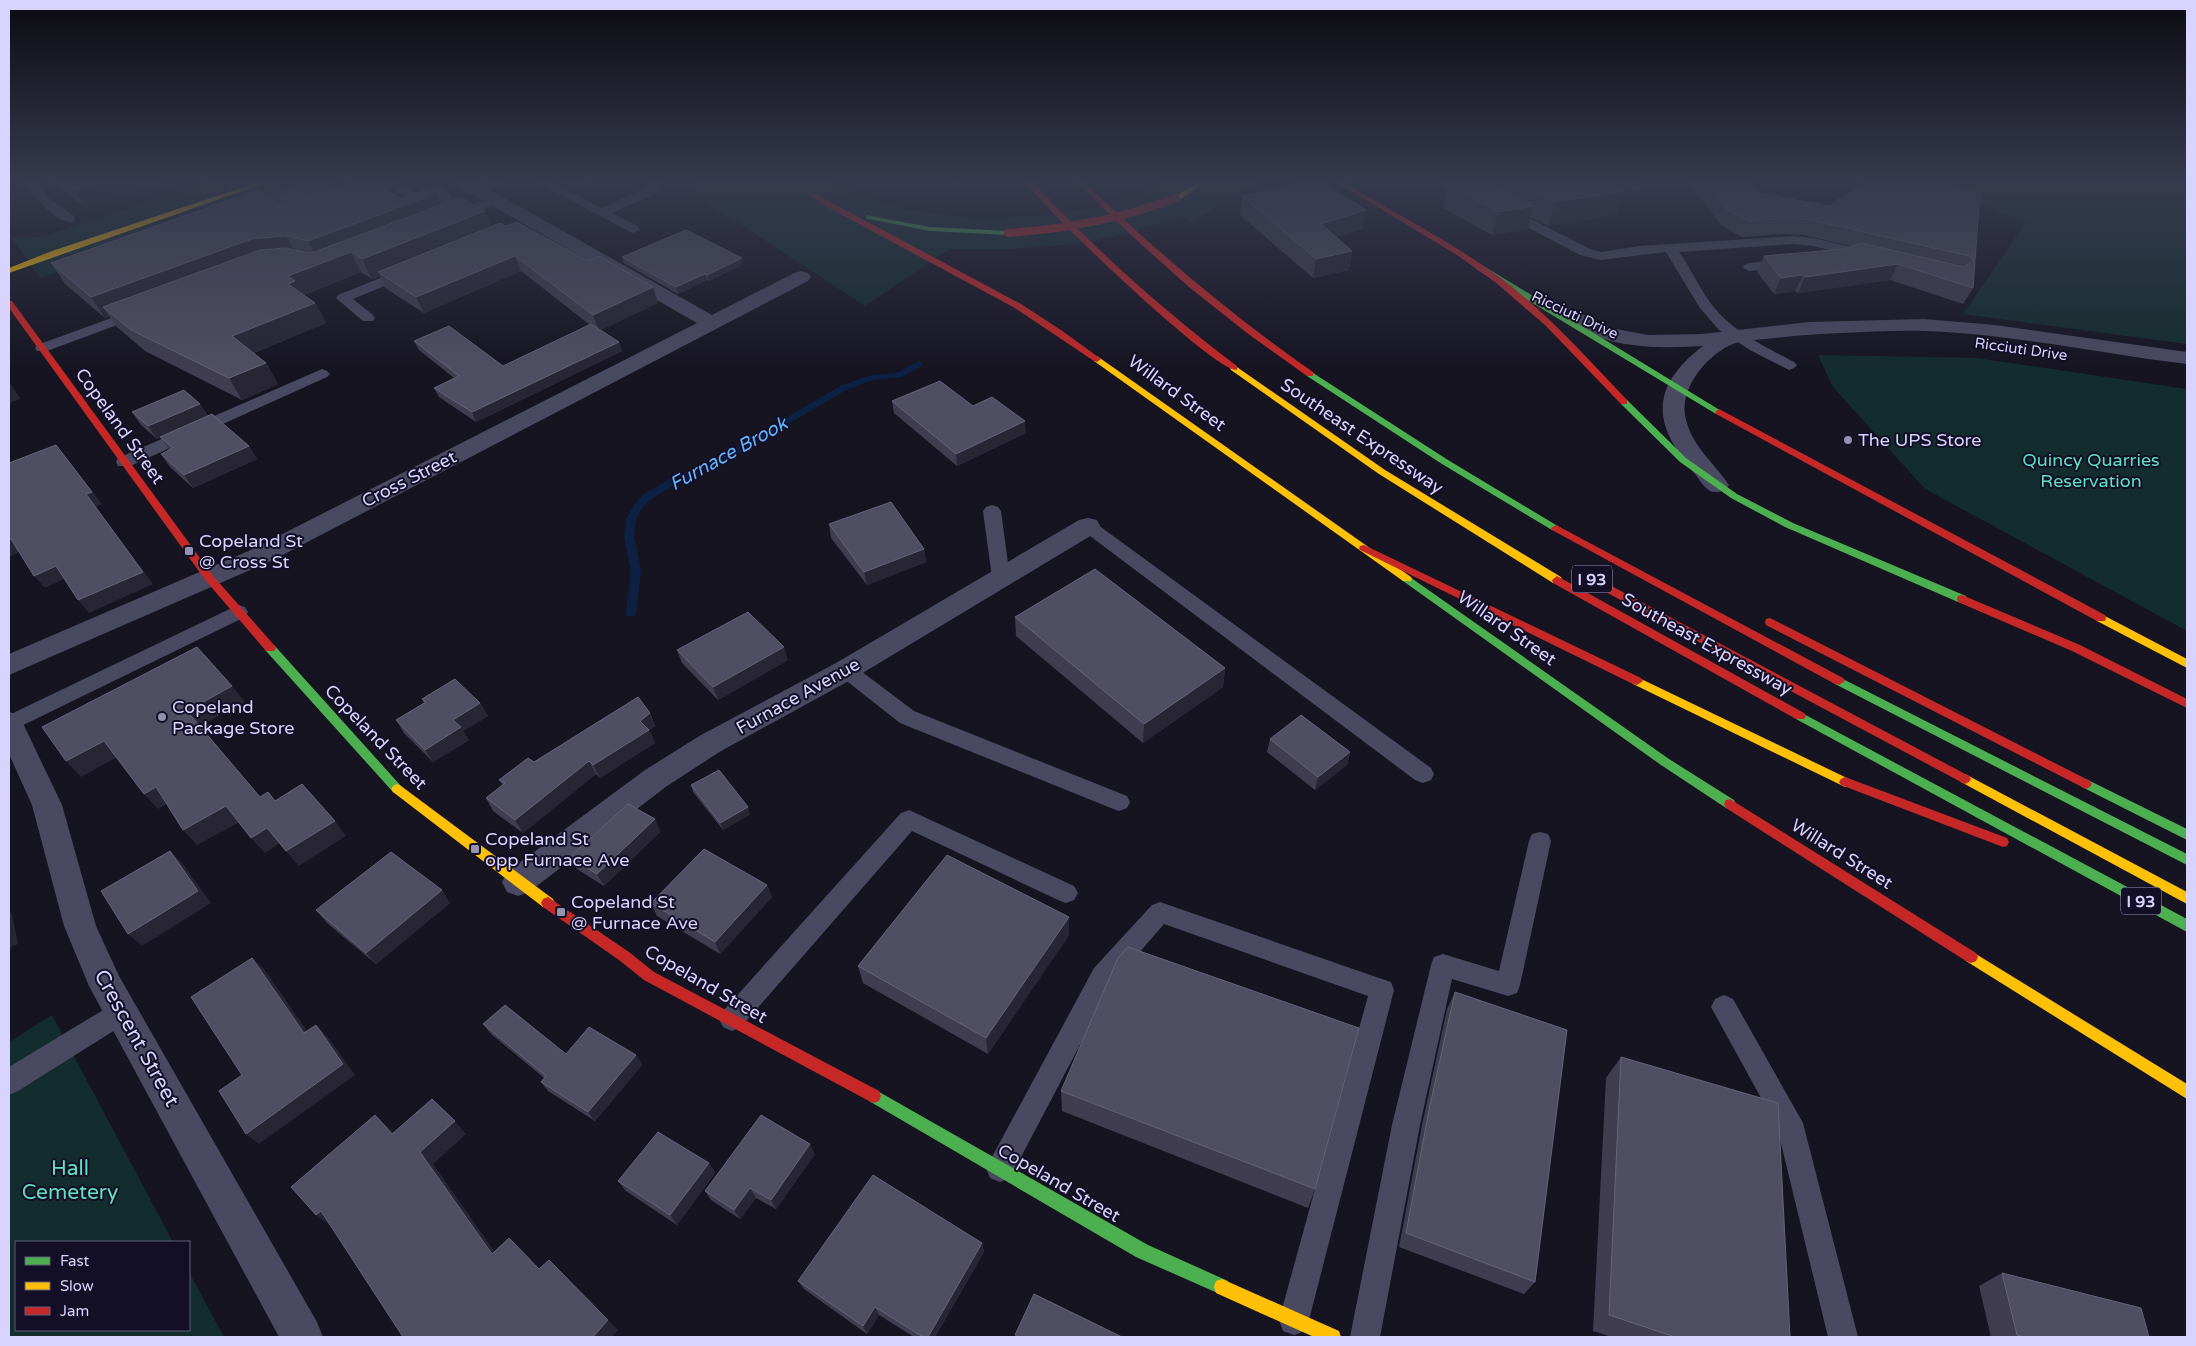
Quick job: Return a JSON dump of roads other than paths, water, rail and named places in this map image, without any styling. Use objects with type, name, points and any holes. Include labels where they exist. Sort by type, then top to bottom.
[{"type":"main road","points":[[9,271],[79,245]]},
{"type":"main road","name":"Willard Street","points":[[903,245],[990,290],[1048,324],[1701,786],[2187,1092]]},
{"type":"main road","name":"Southeast Expressway","points":[[1088,245],[1224,362],[1408,490],[1500,547],[1608,610],[2187,926]]},
{"type":"main road","name":"I 93","points":[[1145,245],[1207,298],[1329,388],[1446,463],[1684,599],[2187,860]]},
{"type":"main road","points":[[1442,245],[1676,389],[2187,664]]},
{"type":"main road","points":[[1479,267],[1528,304],[1666,445],[1718,486],[1762,512],[2066,643],[2148,682],[2187,704]]},
{"type":"main road","name":"Copeland Street","points":[[9,303],[210,579],[329,715],[403,795],[518,882],[624,956],[649,976],[886,1102],[1142,1251],[1333,1337]]},
{"type":"main road","points":[[1364,548],[1853,786],[2095,876]]},
{"type":"main road","name":"I 93","points":[[1592,579],[1818,702],[2187,898]]},
{"type":"main road","points":[[1757,616],[2187,835]]},
{"type":"street","points":[[574,245],[712,323]]},
{"type":"street","name":"Ricciuti Drive","points":[[1479,267],[1588,324],[1619,337],[1661,342],[1736,337],[1802,328],[1901,325],[1971,328],[2187,358]]},
{"type":"street","name":"Cross Street","points":[[9,665],[271,551],[801,277]]},
{"type":"street","name":"Ricciuti Drive","points":[[1854,327],[1936,337],[2187,374]]},
{"type":"street","name":"Ricciuti Drive","points":[[1676,389],[1688,371],[1704,354],[1723,342],[1736,337]]},
{"type":"street","points":[[1676,389],[1673,408],[1678,431],[1692,455],[1718,486]]},
{"type":"street","name":"Furnace Avenue","points":[[518,882],[656,778],[711,743],[846,670],[1088,526]]},
{"type":"street","name":"Crescent Street","points":[[9,723],[47,805],[80,926],[106,986],[302,1337]]},
{"type":"lane","points":[[1574,245],[1592,254],[1609,256],[1633,251],[1719,245]]},
{"type":"lane","points":[[1825,245],[1880,258]]},
{"type":"lane","points":[[1670,248],[1708,309],[1736,337],[1789,365]]},
{"type":"lane","points":[[1827,260],[1843,258],[1851,251]]},
{"type":"lane","points":[[1749,267],[1798,262]]},
{"type":"lane","points":[[368,318],[343,298],[424,265]]},
{"type":"lane","points":[[42,348],[157,306]]},
{"type":"lane","points":[[124,462],[322,374]]},
{"type":"lane","points":[[992,511],[1001,578]]},
{"type":"lane","points":[[1088,526],[1423,774]]},
{"type":"lane","points":[[9,723],[238,612]]},
{"type":"lane","points":[[846,670],[907,717],[1119,802]]},
{"type":"lane","points":[[732,1019],[909,819],[1066,893]]},
{"type":"lane","points":[[1365,1337],[1406,1125],[1443,965],[1508,985],[1540,841]]},
{"type":"lane","points":[[1000,1168],[1102,976],[1160,912],[1382,990],[1294,1320]]},
{"type":"lane","points":[[1724,1007],[1790,1123],[1843,1337]]},
{"type":"lane","points":[[9,1082],[122,1012]]},
{"type":"waterway","name":"Furnace Brook","points":[[631,613],[636,572],[629,536],[631,520],[637,507],[648,496],[675,480],[718,462],[843,388],[872,378],[899,375],[919,364]]},
{"type":"place","name":"The UPS Store","points":[[1848,440]]},
{"type":"place","name":"Copeland St @ Cross St","points":[[189,551]]},
{"type":"place","name":"Copeland Package Store","points":[[162,717]]},
{"type":"place","name":"Copeland St opp Furnace Ave","points":[[475,849]]},
{"type":"place","name":"Copeland St @ Furnace Ave","points":[[561,912]]},
{"type":"park label","name":"Quincy Quarries Reservation","points":[[2091,470]]},
{"type":"park label","name":"Hall Cemetery","points":[[70,1180]]}]
